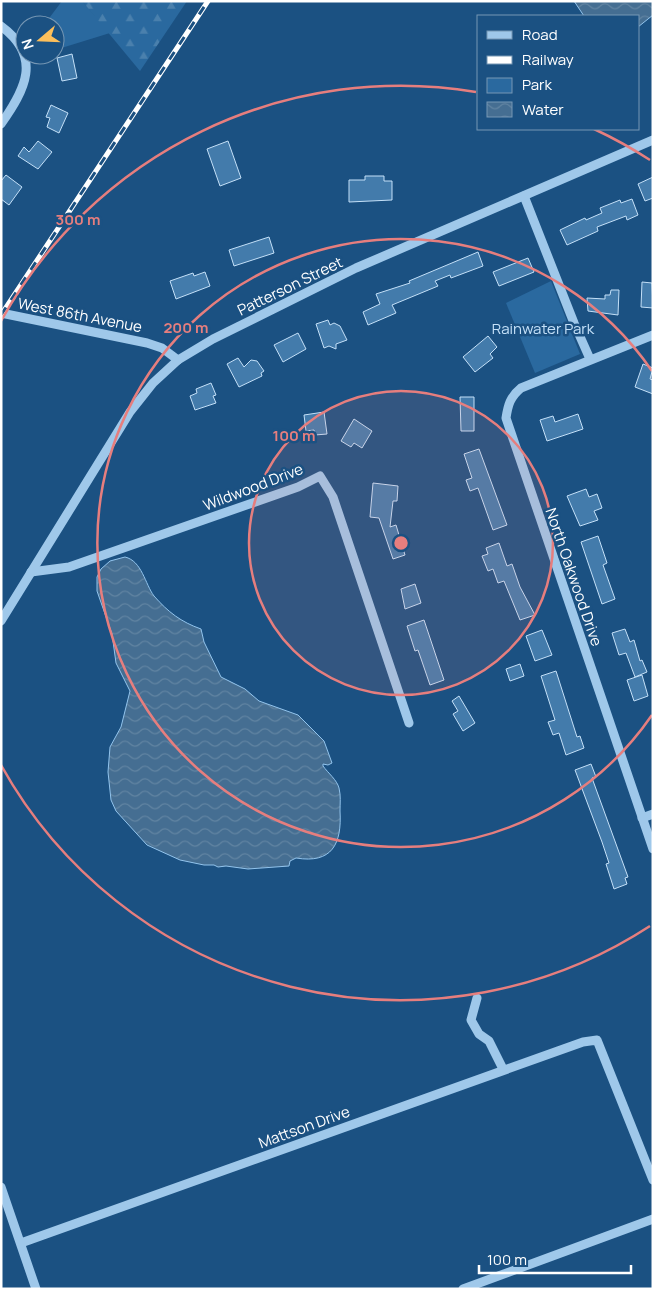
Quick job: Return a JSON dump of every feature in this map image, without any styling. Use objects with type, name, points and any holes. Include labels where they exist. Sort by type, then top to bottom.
[{"type":"street","points":[[1,26],[18,42],[24,54],[27,69],[25,85],[19,99],[1,124]]},
{"type":"street","name":"Patterson Street","points":[[1,621],[142,396],[178,360],[213,339],[331,280],[653,140]]},
{"type":"street","points":[[524,196],[590,359]]},
{"type":"street","name":"West 86th Avenue","points":[[1,313],[147,343],[162,348],[178,360]]},
{"type":"street","name":"North Oakwood Drive","points":[[653,335],[521,388],[514,394],[508,405],[506,418],[653,849]]},
{"type":"street","name":"Wildwood Drive","points":[[31,572],[68,567],[298,488],[320,476],[333,497],[409,723]]},
{"type":"street","points":[[642,818],[653,814]]},
{"type":"street","points":[[477,998],[471,1020],[479,1034],[489,1042],[503,1069]]},
{"type":"street","name":"Mattson Drive","points":[[21,1243],[503,1069],[583,1042],[597,1040],[653,1180]]},
{"type":"street","points":[[1,1186],[36,1289]]},
{"type":"street","points":[[463,1289],[653,1219]]},
{"type":"green space","points":[[62,1],[82,1],[110,33],[65,47],[65,15],[52,15]]},
{"type":"green space","points":[[82,1],[187,1],[140,71]]},
{"type":"green space","name":"Rainwater Park","points":[[551,281],[580,354],[535,373],[506,303]]},
{"type":"water","points":[[574,1],[653,1],[653,15],[639,26],[639,15],[583,15]]},
{"type":"water","points":[[125,557],[131,559],[139,568],[154,596],[164,607],[181,620],[201,629],[204,642],[221,677],[245,689],[259,701],[298,715],[324,741],[332,763],[328,765],[323,764],[323,766],[336,782],[340,797],[339,833],[332,849],[326,854],[318,858],[296,858],[290,861],[289,866],[248,869],[204,865],[180,860],[147,845],[116,811],[111,800],[108,772],[110,747],[121,727],[130,691],[116,663],[112,634],[97,591],[97,577],[101,569],[110,561]]},
{"type":"building","points":[[72,54],[77,78],[62,81],[59,65],[65,65],[65,56]]},
{"type":"building","points":[[51,105],[68,113],[59,133],[47,127],[50,118],[46,117]]},
{"type":"building","points":[[38,141],[52,152],[38,169],[18,156],[24,147],[29,152]]},
{"type":"building","points":[[228,141],[241,178],[220,186],[207,149]]},
{"type":"building","points":[[6,175],[22,187],[9,205],[1,199],[1,181]]},
{"type":"building","points":[[365,176],[384,176],[384,181],[392,181],[392,200],[349,202],[349,180],[365,180]]},
{"type":"building","points":[[653,177],[653,198],[645,201],[638,184]]},
{"type":"building","points":[[632,199],[638,215],[627,220],[626,216],[597,227],[598,231],[567,245],[560,230],[585,218],[586,220],[602,213],[600,208],[620,200],[621,203]]},
{"type":"building","points":[[269,237],[274,253],[234,266],[229,250]]},
{"type":"building","points":[[478,252],[483,266],[451,278],[450,275],[435,281],[438,286],[392,305],[396,313],[368,325],[363,312],[380,304],[376,294],[410,283],[409,281]]},
{"type":"building","points":[[528,258],[534,272],[499,286],[493,272]]},
{"type":"building","points":[[205,272],[210,286],[176,299],[170,281],[193,273],[194,276]]},
{"type":"building","points":[[642,282],[652,283],[653,308],[641,307]]},
{"type":"building","points":[[611,290],[619,290],[618,315],[588,311],[587,298],[605,299],[605,295],[610,295]]},
{"type":"building","points":[[328,320],[330,325],[334,323],[340,326],[347,340],[336,344],[336,349],[329,346],[324,348],[316,324]]},
{"type":"building","points":[[298,333],[306,349],[283,362],[274,345]]},
{"type":"building","points":[[488,336],[497,347],[490,354],[493,358],[475,372],[463,357]]},
{"type":"building","points":[[238,358],[244,367],[251,360],[257,361],[264,371],[261,373],[262,376],[239,387],[227,364]]},
{"type":"building","points":[[643,364],[653,368],[650,379],[653,380],[653,394],[635,387]]},
{"type":"building","points":[[211,383],[216,395],[213,396],[216,403],[195,410],[190,396],[197,393],[196,389]]},
{"type":"building","points":[[460,397],[474,397],[474,431],[461,431]]},
{"type":"building","points":[[324,412],[327,434],[315,435],[314,430],[306,431],[304,415]]},
{"type":"building","points":[[578,414],[583,429],[547,441],[540,420],[553,416],[555,422]]},
{"type":"building","points":[[354,419],[372,431],[362,448],[354,443],[351,447],[341,441]]},
{"type":"building","points":[[479,449],[507,525],[493,530],[478,488],[470,491],[466,480],[472,478],[464,454]]},
{"type":"building","points":[[373,483],[398,486],[397,501],[393,501],[390,527],[396,525],[405,555],[393,559],[379,518],[370,517]]},
{"type":"building","points":[[586,489],[589,497],[597,494],[602,508],[594,511],[598,520],[580,526],[567,496]]},
{"type":"building","points":[[598,536],[607,563],[603,565],[615,599],[602,604],[581,542]]},
{"type":"building","points":[[499,543],[507,566],[512,564],[520,587],[535,615],[520,620],[504,581],[498,583],[493,569],[488,571],[482,556],[488,554],[486,548]]},
{"type":"building","points":[[415,584],[421,603],[405,609],[401,589]]},
{"type":"building","points":[[424,620],[444,680],[430,685],[418,650],[415,651],[407,626]]},
{"type":"building","points":[[625,629],[630,642],[634,640],[640,661],[642,660],[647,672],[635,677],[626,653],[619,655],[612,633]]},
{"type":"building","points":[[542,630],[552,655],[535,661],[526,636]]},
{"type":"building","points":[[520,664],[524,676],[510,681],[506,669]]},
{"type":"building","points":[[556,671],[577,737],[580,736],[584,748],[566,755],[559,733],[553,735],[548,722],[555,720],[541,676]]},
{"type":"building","points":[[642,675],[648,696],[634,701],[627,680]]},
{"type":"building","points":[[459,696],[475,723],[463,731],[453,714],[458,711],[452,701]]},
{"type":"building","points":[[591,764],[596,777],[592,778],[628,877],[625,878],[627,884],[614,889],[606,864],[609,863],[575,770]]},
{"type":"railway","points":[[1,315],[208,1]]}]
